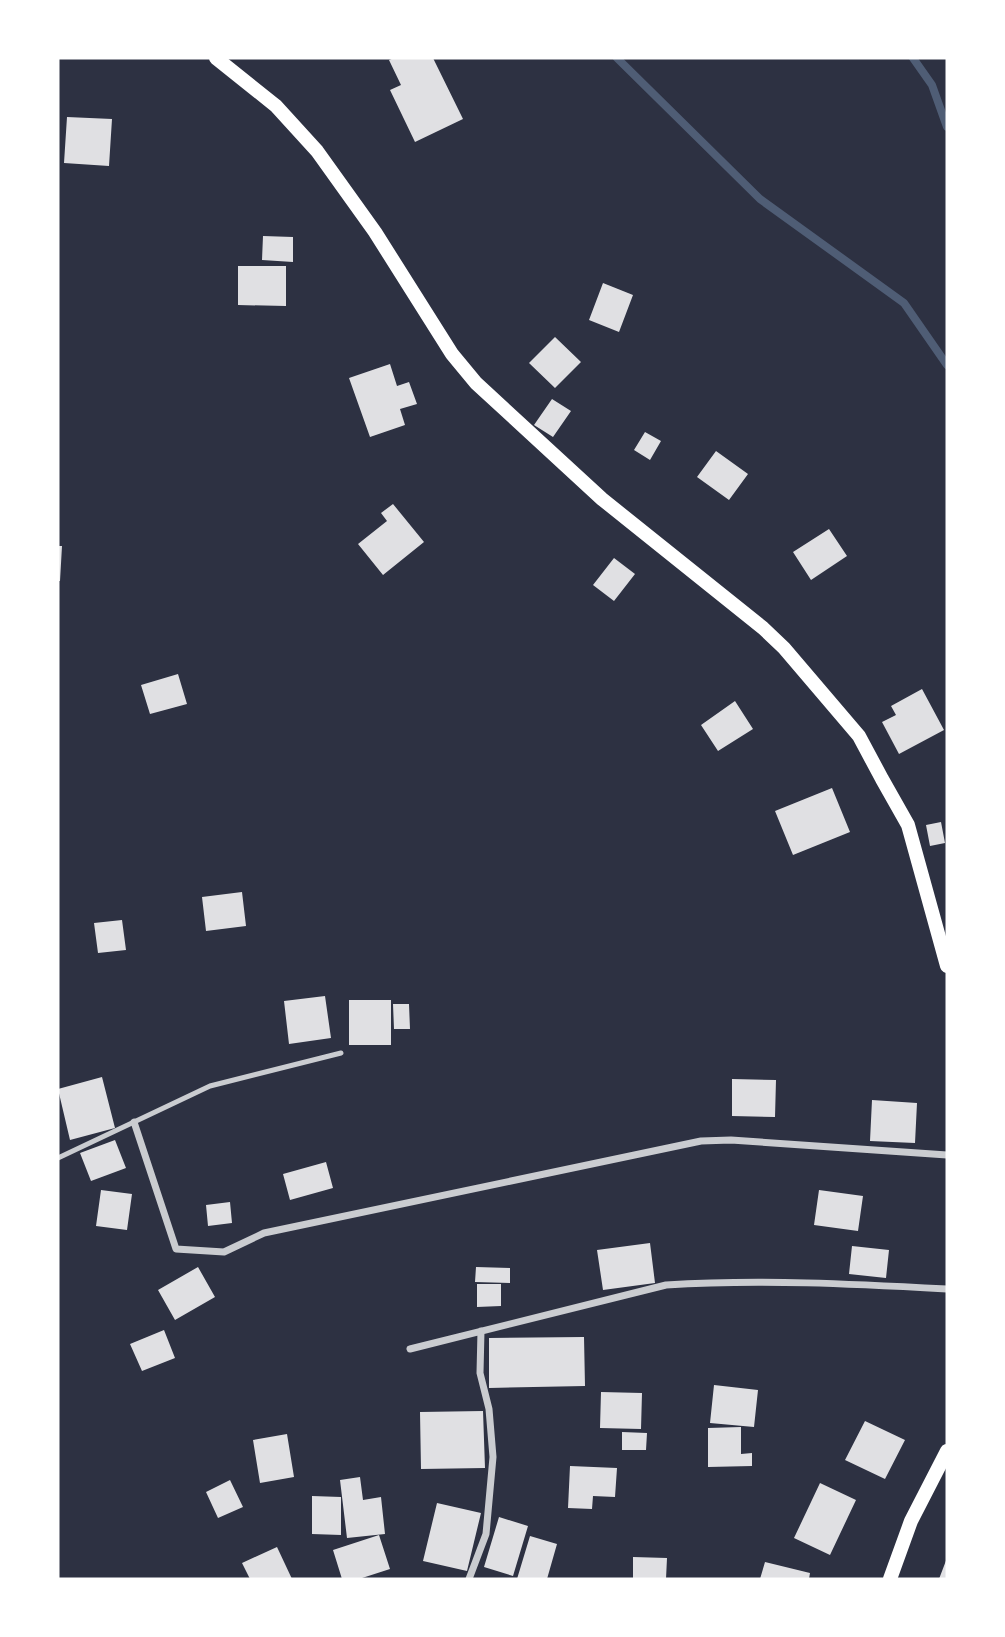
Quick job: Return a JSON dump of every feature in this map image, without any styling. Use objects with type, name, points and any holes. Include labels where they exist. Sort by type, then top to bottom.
[{"type":"main road","points":[[216,58],[276,106],[317,151],[375,232],[452,354],[476,383],[602,499],[770,635],[859,736],[908,825],[947,966]]},
{"type":"main road","points":[[890,1579],[911,1521],[947,1451]]},
{"type":"street","points":[[134,1122],[176,1249],[224,1252],[264,1234],[701,1141],[731,1140],[947,1155]]},
{"type":"street","points":[[410,1349],[666,1285],[830,1283],[947,1289]]},
{"type":"street","points":[[469,1579],[486,1534],[493,1457],[489,1409],[480,1373],[481,1331]]},
{"type":"lane","points":[[58,1158],[210,1086],[341,1053]]},
{"type":"building","points":[[433,58],[463,119],[415,142],[390,90],[401,85],[389,60]]},
{"type":"building","points":[[67,117],[112,119],[109,166],[64,163]]},
{"type":"building","points":[[263,236],[293,237],[293,262],[262,260]]},
{"type":"building","points":[[238,266],[286,266],[286,306],[238,305]]},
{"type":"building","points":[[603,283],[633,295],[619,332],[589,320]]},
{"type":"building","points":[[555,337],[581,362],[555,388],[529,363]]},
{"type":"building","points":[[390,364],[397,386],[409,382],[417,404],[400,409],[405,425],[370,437],[349,378]]},
{"type":"building","points":[[552,399],[571,411],[553,437],[534,425]]},
{"type":"building","points":[[645,432],[661,441],[650,460],[634,450]]},
{"type":"building","points":[[716,451],[748,474],[729,500],[697,477]]},
{"type":"building","points":[[393,504],[424,542],[383,575],[358,544],[387,521],[381,513]]},
{"type":"building","points":[[829,529],[847,556],[811,580],[793,552]]},
{"type":"building","points":[[58,546],[62,546],[60,581],[58,581]]},
{"type":"building","points":[[614,558],[635,574],[614,601],[593,585]]},
{"type":"building","points":[[178,674],[187,704],[150,714],[141,685]]},
{"type":"building","points":[[922,689],[944,730],[899,754],[882,722],[896,715],[891,706]]},
{"type":"building","points":[[735,701],[753,729],[718,751],[701,725]]},
{"type":"building","points":[[832,788],[850,832],[793,855],[775,811]]},
{"type":"building","points":[[941,822],[945,843],[930,846],[926,825]]},
{"type":"building","points":[[242,892],[246,926],[206,931],[202,897]]},
{"type":"building","points":[[122,920],[126,950],[98,953],[94,923]]},
{"type":"building","points":[[325,996],[331,1038],[289,1044],[284,1001]]},
{"type":"building","points":[[349,1000],[391,1000],[391,1045],[349,1045]]},
{"type":"building","points":[[393,1004],[409,1004],[410,1029],[394,1029]]},
{"type":"building","points":[[102,1077],[115,1128],[70,1140],[58,1089]]},
{"type":"building","points":[[732,1079],[776,1080],[775,1117],[732,1116]]},
{"type":"building","points":[[872,1100],[917,1103],[915,1143],[870,1141]]},
{"type":"building","points":[[115,1140],[126,1168],[91,1181],[80,1153]]},
{"type":"building","points":[[326,1162],[333,1188],[290,1200],[283,1174]]},
{"type":"building","points":[[101,1190],[132,1194],[127,1230],[96,1226]]},
{"type":"building","points":[[819,1190],[863,1196],[858,1231],[814,1225]]},
{"type":"building","points":[[230,1202],[232,1223],[208,1226],[206,1205]]},
{"type":"building","points":[[650,1243],[655,1283],[603,1290],[597,1250]]},
{"type":"building","points":[[852,1246],[889,1250],[886,1278],[849,1274]]},
{"type":"building","points":[[198,1267],[215,1297],[175,1320],[158,1290]]},
{"type":"building","points":[[476,1267],[510,1268],[510,1283],[475,1282]]},
{"type":"building","points":[[477,1284],[501,1284],[501,1306],[477,1307]]},
{"type":"building","points":[[164,1330],[175,1358],[142,1371],[130,1344]]},
{"type":"building","points":[[584,1337],[585,1386],[489,1388],[489,1338]]},
{"type":"building","points":[[714,1385],[758,1390],[754,1427],[710,1423]]},
{"type":"building","points":[[601,1392],[642,1393],[641,1429],[600,1428]]},
{"type":"building","points":[[483,1411],[485,1468],[421,1469],[420,1412]]},
{"type":"building","points":[[865,1421],[905,1440],[885,1479],[845,1460]]},
{"type":"building","points":[[741,1427],[741,1454],[752,1453],[752,1466],[708,1467],[708,1428]]},
{"type":"building","points":[[622,1432],[647,1433],[646,1450],[622,1450]]},
{"type":"building","points":[[287,1434],[294,1477],[260,1483],[253,1440]]},
{"type":"building","points":[[570,1466],[617,1468],[615,1497],[593,1496],[592,1509],[568,1508]]},
{"type":"building","points":[[360,1477],[363,1500],[381,1497],[385,1534],[347,1538],[340,1480]]},
{"type":"building","points":[[230,1480],[243,1507],[218,1518],[206,1492]]},
{"type":"building","points":[[820,1483],[856,1500],[830,1555],[794,1538]]},
{"type":"building","points":[[312,1496],[341,1497],[341,1535],[312,1534]]},
{"type":"building","points":[[437,1503],[481,1513],[467,1571],[423,1561]]},
{"type":"building","points":[[499,1517],[528,1526],[513,1576],[484,1567]]},
{"type":"building","points":[[379,1535],[390,1569],[359,1579],[342,1579],[333,1550]]},
{"type":"building","points":[[530,1536],[557,1544],[547,1579],[517,1579]]},
{"type":"building","points":[[277,1547],[292,1579],[250,1579],[242,1563]]},
{"type":"building","points":[[633,1557],[667,1558],[666,1579],[633,1579]]},
{"type":"building","points":[[947,1558],[947,1579],[939,1579]]},
{"type":"building","points":[[765,1562],[810,1573],[809,1579],[760,1579]]},
{"type":"waterway","points":[[617,58],[760,199],[904,303],[947,365]]},
{"type":"waterway","points":[[913,58],[932,85],[947,127]]}]
